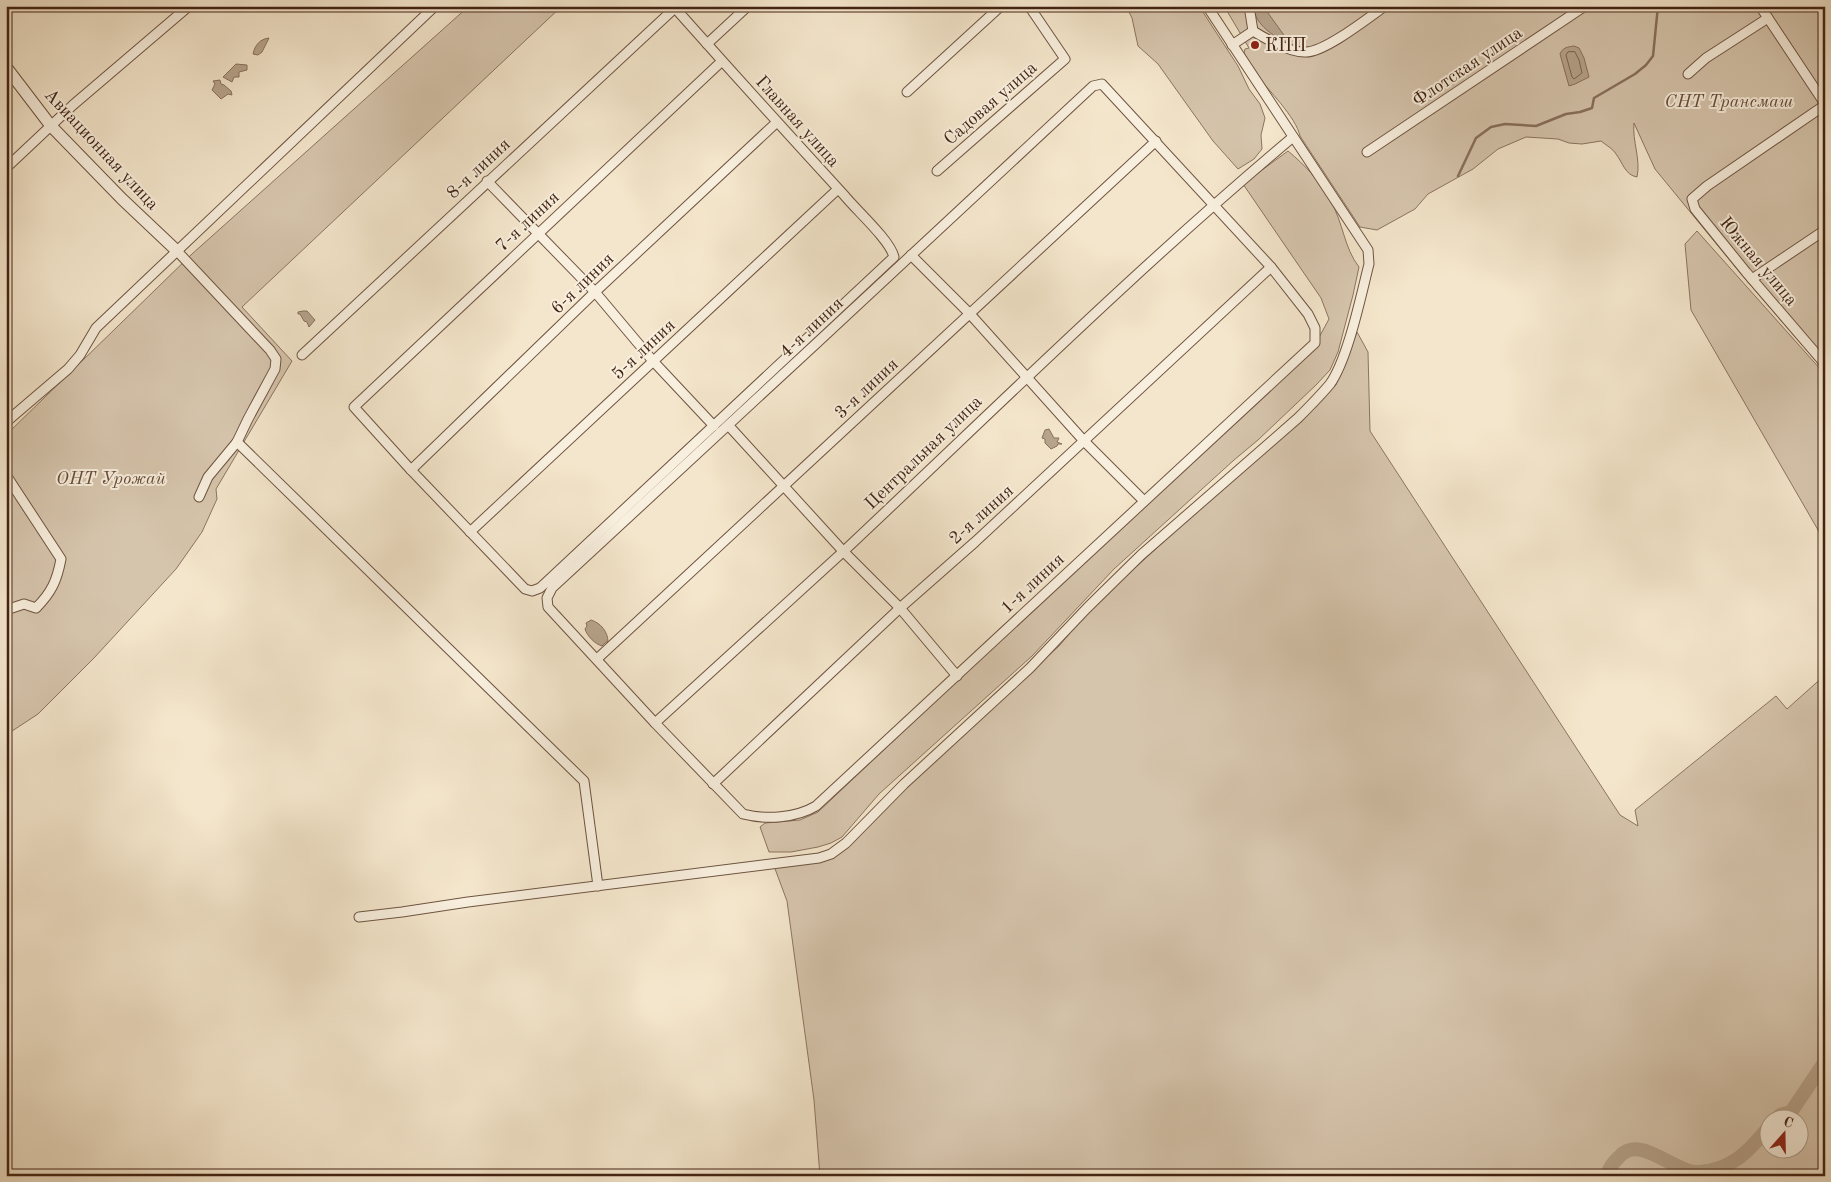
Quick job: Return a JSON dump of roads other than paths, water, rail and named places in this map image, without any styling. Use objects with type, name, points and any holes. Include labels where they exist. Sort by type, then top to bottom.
[{"type":"street","points":[[6,168],[51,126],[189,6]]},
{"type":"street","points":[[6,422],[68,369],[80,355],[96,328],[435,6]]},
{"type":"street","points":[[707,44],[748,6]]},
{"type":"street","points":[[907,92],[1001,6]]},
{"type":"street","name":"Садовая улица","points":[[937,171],[1065,59],[1029,6]]},
{"type":"street","points":[[359,917],[820,858],[831,854],[846,843],[904,784],[1030,668],[1141,555],[1298,418],[1315,400],[1330,383],[1345,351],[1368,264],[1368,250],[1207,6]]},
{"type":"street","points":[[1249,6],[1253,31]]},
{"type":"street","points":[[1253,31],[1294,50],[1309,52],[1322,48],[1385,6]]},
{"type":"street","name":"Флотская улица","points":[[1367,152],[1585,6]]},
{"type":"street","points":[[1760,6],[1825,105]]},
{"type":"street","name":"Главная улица","points":[[676,7],[722,61],[892,249],[894,257],[714,426]]},
{"type":"street","name":"8-я линия","points":[[302,355],[676,7]]},
{"type":"street","points":[[1688,74],[1706,58],[1768,18]]},
{"type":"street","points":[[1232,45],[1253,31]]},
{"type":"street","name":"7-я линия","points":[[411,470],[354,407],[722,61]]},
{"type":"street","name":"Авиационная улица","points":[[6,67],[51,126],[122,199],[177,251]]},
{"type":"street","name":"4-я линия","points":[[597,659],[548,607],[547,598],[552,588],[729,426],[1093,86],[1102,84],[1156,141]]},
{"type":"street","name":"Южная улица","points":[[1824,362],[1752,279],[1695,209],[1692,199],[1707,186],[1825,105]]},
{"type":"street","name":"6-я линия","points":[[411,470],[595,292],[777,122]]},
{"type":"street","name":"Центральная улица","points":[[655,723],[843,551],[1028,376],[1214,205],[1293,137]]},
{"type":"street","points":[[1156,141],[1271,267]]},
{"type":"street","name":"3-я линия","points":[[597,659],[1156,141]]},
{"type":"street","points":[[411,470],[525,589],[532,591],[540,588],[714,426],[654,361],[595,292],[487,181]]},
{"type":"street","name":"5-я линия","points":[[470,532],[838,189]]},
{"type":"street","points":[[1752,279],[1825,230]]},
{"type":"street","points":[[177,251],[270,350],[276,359],[275,369],[237,442],[208,477],[199,497]]},
{"type":"street","points":[[911,255],[1028,376],[1084,441],[1144,501]]},
{"type":"street","name":"1-я линия","points":[[713,784],[743,814],[756,818],[804,813],[816,806],[957,676],[1315,343],[1315,328],[1308,314],[1271,267]]},
{"type":"street","name":"2-я линия","points":[[713,784],[900,608],[975,542],[1271,267]]},
{"type":"street","points":[[729,426],[843,551],[900,608],[957,676]]},
{"type":"street","points":[[237,442],[584,782],[598,886]]},
{"type":"street","points":[[6,475],[61,559],[57,580],[45,599],[36,608],[24,604],[6,610]]},
{"type":"street","points":[[597,659],[713,784]]},
{"type":"water","points":[[1253,6],[1263,6],[1291,45],[1272,34],[1262,25]]},
{"type":"water","points":[[269,38],[262,52],[258,55],[253,54],[258,43]]},
{"type":"water","points":[[1574,46],[1579,48],[1584,58],[1589,77],[1569,86],[1560,54],[1564,49]]},
{"type":"water","points":[[236,64],[247,65],[247,70],[239,72],[239,77],[234,77],[232,82],[223,77]]},
{"type":"water","points":[[220,80],[221,84],[231,91],[232,95],[228,94],[221,99],[212,90],[215,84],[213,81]]},
{"type":"water","points":[[307,311],[315,320],[309,327],[307,322],[298,314],[298,312]]},
{"type":"water","points":[[1049,429],[1054,438],[1059,438],[1057,442],[1062,444],[1058,444],[1051,449],[1045,443],[1045,439],[1042,438],[1045,430]]},
{"type":"water","points":[[591,620],[601,626],[607,635],[608,642],[602,646],[594,642],[586,632],[586,623]]},
{"type":"waterway","points":[[1458,176],[1476,138],[1491,127],[1505,124],[1536,126],[1566,114],[1592,108],[1594,98],[1635,74],[1646,65],[1653,56],[1658,6]]},
{"type":"waterway","points":[[1792,1110],[1824,1063],[1825,1019]]},
{"type":"waterway","points":[[1607,1176],[1612,1165],[1627,1151],[1637,1149],[1647,1151],[1678,1167],[1699,1172],[1721,1168],[1747,1152],[1758,1139]]},
{"type":"place","name":"КПП","points":[[1255,45]]},
{"type":"park label","name":"СНТ Трансмаш","points":[[1729,101]]},
{"type":"park label","name":"ОНТ Урожай","points":[[111,478]]}]
